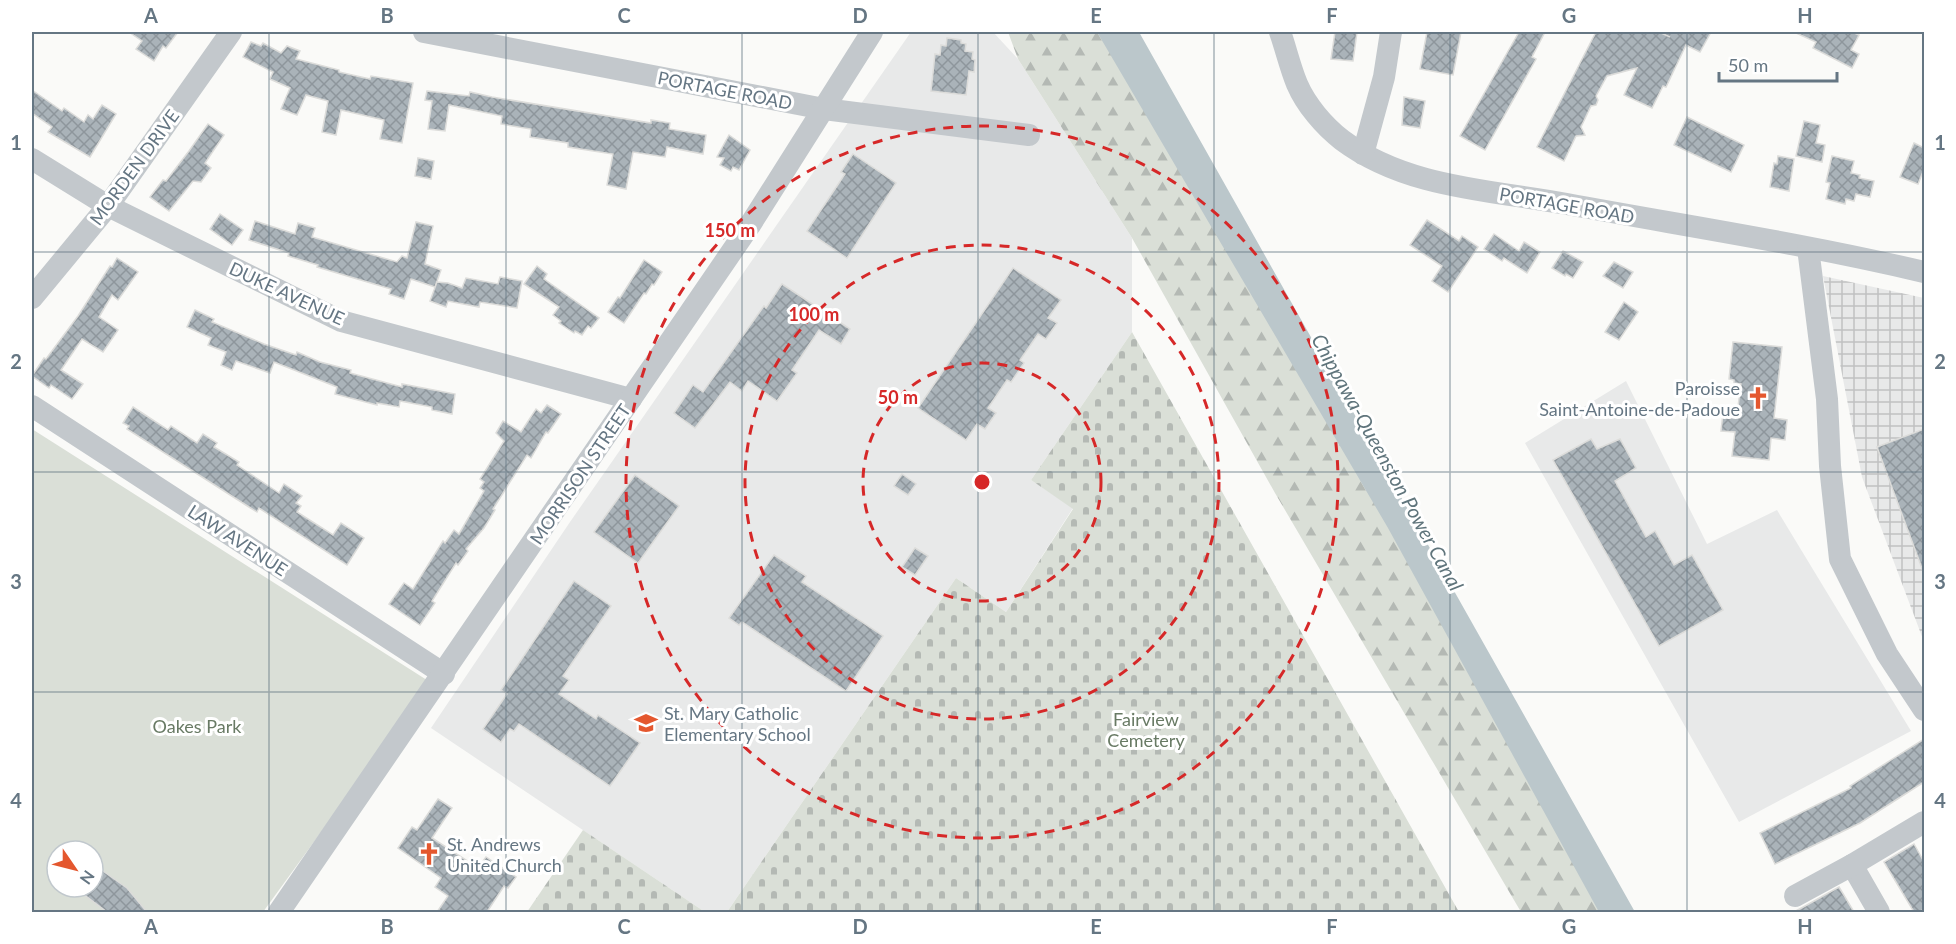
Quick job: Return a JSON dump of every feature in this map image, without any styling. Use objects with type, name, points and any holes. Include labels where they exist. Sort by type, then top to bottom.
[{"type":"street","name":"MORDEN DRIVE","points":[[32,298],[108,206],[231,32]]},
{"type":"street","name":"PORTAGE ROAD","points":[[424,32],[824,109],[1029,135]]},
{"type":"street","name":"MORRISON STREET","points":[[279,912],[750,225],[872,32]]},
{"type":"street","name":"PORTAGE ROAD","points":[[1280,32],[1297,85],[1321,121],[1341,140],[1401,173],[1445,184],[1808,248],[1924,272]]},
{"type":"street","points":[[1363,154],[1384,76],[1391,32]]},
{"type":"street","name":"DUKE AVENUE","points":[[32,159],[108,206],[341,321],[631,399]]},
{"type":"street","points":[[1808,248],[1827,399],[1830,466],[1840,559],[1887,654],[1924,710]]},
{"type":"street","name":"LAW AVENUE","points":[[32,406],[444,674]]},
{"type":"street","points":[[1795,896],[1924,822]]},
{"type":"street","points":[[1852,865],[1879,912]]},
{"type":"shaded area","points":[[911,32],[993,32],[1018,59],[1132,238],[1132,332],[1031,480],[1073,508],[1006,612],[956,578],[727,912],[705,912],[431,728],[570,522]]},
{"type":"shaded area","name":"Chippawa-Queenston Power Canal","points":[[1097,32],[1139,32],[1635,912],[1599,912],[1388,528]]},
{"type":"shaded area","points":[[1823,276],[1924,298],[1924,642],[1862,477]]},
{"type":"shaded area","points":[[1626,381],[1707,544],[1777,510],[1911,731],[1739,822],[1525,443]]},
{"type":"green space","points":[[1008,32],[1114,32],[1607,912],[1521,912],[1275,493],[1132,238],[1018,59]]},
{"type":"green space","name":"Fairview Cemetery","points":[[1132,332],[1459,912],[727,912],[956,578],[1006,612],[1073,509],[1031,480]]},
{"type":"green space","name":"Oakes Park","points":[[32,429],[430,682],[263,912],[32,912]]},
{"type":"green space","points":[[583,830],[705,912],[527,912]]},
{"type":"building","points":[[129,32],[178,32],[166,48],[163,46],[154,61],[136,49],[142,41]]},
{"type":"building","points":[[1335,32],[1357,32],[1353,61],[1331,59]]},
{"type":"building","points":[[1427,32],[1461,32],[1453,75],[1420,69]]},
{"type":"building","points":[[1519,32],[1545,32],[1532,57],[1536,59],[1485,150],[1460,136]]},
{"type":"building","points":[[1596,32],[1711,32],[1700,52],[1686,45],[1666,87],[1663,86],[1652,108],[1624,95],[1637,68],[1607,76],[1596,96],[1598,100],[1596,105],[1591,106],[1581,127],[1585,135],[1576,136],[1564,161],[1537,147]]},
{"type":"building","points":[[1794,32],[1852,32],[1859,35],[1851,50],[1859,54],[1852,68],[1813,48],[1816,42]]},
{"type":"building","points":[[947,38],[961,40],[961,43],[966,44],[965,51],[973,52],[974,72],[969,71],[966,95],[931,91],[935,54],[940,55],[941,45],[946,46]]},
{"type":"building","points":[[251,42],[261,46],[263,43],[281,53],[287,46],[300,51],[296,59],[339,70],[339,72],[370,79],[371,76],[413,83],[402,143],[380,139],[384,120],[341,110],[336,135],[322,132],[328,101],[306,95],[297,115],[281,109],[290,88],[270,79],[273,72],[243,57]]},
{"type":"building","points":[[32,90],[62,111],[64,108],[84,122],[88,115],[93,119],[102,105],[116,114],[90,157],[48,132],[52,127],[32,113]]},
{"type":"building","points":[[427,91],[469,96],[470,92],[651,123],[651,120],[670,123],[669,129],[706,135],[703,154],[667,147],[665,157],[633,152],[626,189],[607,185],[613,154],[568,147],[568,143],[530,137],[531,129],[501,124],[502,116],[449,105],[445,131],[428,129],[432,101],[425,100]]},
{"type":"building","points":[[1404,97],[1425,101],[1420,128],[1402,125]]},
{"type":"building","points":[[1687,117],[1744,145],[1731,172],[1674,145]]},
{"type":"building","points":[[1804,121],[1820,125],[1816,143],[1825,145],[1822,162],[1796,156]]},
{"type":"building","points":[[208,124],[224,135],[205,163],[211,168],[201,182],[193,181],[169,211],[150,197],[163,180],[166,181]]},
{"type":"building","points":[[729,135],[750,150],[739,170],[733,167],[731,171],[720,165],[724,158],[717,157]]},
{"type":"building","points":[[1914,143],[1924,148],[1924,169],[1918,184],[1900,177]]},
{"type":"building","points":[[853,154],[896,183],[847,258],[807,231],[845,174],[841,172]]},
{"type":"building","points":[[1778,156],[1794,159],[1789,191],[1770,187],[1774,163],[1777,164]]},
{"type":"building","points":[[1832,156],[1854,161],[1851,173],[1860,175],[1859,178],[1874,181],[1870,197],[1856,194],[1854,201],[1846,199],[1845,204],[1826,199],[1830,183],[1826,182]]},
{"type":"building","points":[[418,158],[434,161],[431,179],[415,176]]},
{"type":"building","points":[[220,214],[243,230],[232,245],[210,229]]},
{"type":"building","points":[[1427,220],[1459,241],[1462,236],[1478,247],[1448,292],[1432,281],[1442,266],[1410,245]]},
{"type":"building","points":[[255,221],[295,234],[298,223],[315,228],[312,237],[397,262],[402,256],[407,258],[416,222],[433,226],[425,264],[441,270],[435,287],[411,279],[404,299],[389,294],[391,289],[317,267],[318,265],[288,256],[289,253],[249,240]]},
{"type":"building","points":[[1494,234],[1519,251],[1524,242],[1540,252],[1527,273],[1504,258],[1502,261],[1484,249]]},
{"type":"building","points":[[1563,251],[1583,262],[1573,278],[1552,268]]},
{"type":"building","points":[[117,258],[138,272],[118,300],[112,295],[99,317],[118,330],[103,352],[82,339],[61,370],[83,384],[72,399],[51,385],[49,388],[32,376],[78,316]]},
{"type":"building","points":[[644,260],[662,272],[654,285],[652,284],[646,294],[644,293],[624,323],[608,312],[618,297],[620,298]]},
{"type":"building","points":[[1614,262],[1633,272],[1623,288],[1603,276]]},
{"type":"building","points":[[537,266],[547,274],[544,279],[599,318],[591,328],[588,326],[582,335],[575,331],[574,333],[559,323],[561,321],[553,315],[559,307],[524,284]]},
{"type":"building","points":[[1013,268],[1061,300],[1048,318],[1057,323],[1046,339],[1038,334],[1020,360],[1024,363],[1011,382],[1007,380],[988,408],[996,413],[985,429],[977,424],[966,440],[918,408]]},
{"type":"building","points":[[500,277],[522,281],[517,308],[480,302],[479,307],[448,301],[446,307],[430,301],[437,282],[462,288],[466,278],[498,284]]},
{"type":"building","points":[[782,284],[850,329],[841,344],[819,330],[792,370],[797,373],[777,401],[748,381],[742,391],[730,382],[695,428],[674,413],[693,385],[703,392]]},
{"type":"building","points":[[1624,302],[1638,312],[1619,340],[1605,332]]},
{"type":"building","points":[[195,310],[214,319],[212,322],[264,344],[351,370],[350,373],[402,387],[402,384],[455,394],[452,414],[432,410],[432,407],[400,401],[399,407],[377,403],[377,405],[335,394],[337,387],[274,362],[270,373],[236,361],[232,370],[221,365],[226,352],[208,345],[211,338],[187,327]]},
{"type":"building","name":"Paroisse Saint-Antoine-de-Padoue","points":[[1733,342],[1782,347],[1774,418],[1787,420],[1785,440],[1771,438],[1769,460],[1732,456],[1735,432],[1721,431],[1723,413],[1737,414],[1741,384],[1729,379]]},
{"type":"building","points":[[547,405],[561,414],[548,433],[546,432],[531,458],[527,455],[493,509],[495,510],[484,528],[466,549],[468,551],[458,565],[456,563],[432,601],[435,603],[420,625],[389,604],[404,583],[413,589],[443,541],[445,543],[454,530],[459,534],[484,491],[480,488],[484,482],[480,479],[504,441],[496,433],[503,421],[521,432],[536,409],[541,413]]},
{"type":"building","points":[[133,407],[168,430],[171,426],[197,443],[203,434],[217,443],[214,447],[239,462],[237,465],[279,493],[284,484],[302,496],[296,503],[301,506],[297,512],[333,535],[341,523],[364,538],[347,565],[259,508],[257,512],[127,429],[129,426],[123,423]]},
{"type":"building","points":[[1924,429],[1924,571],[1923,571],[1877,447]]},
{"type":"building","points":[[1591,439],[1597,449],[1620,439],[1636,468],[1615,481],[1646,537],[1655,531],[1674,565],[1692,555],[1723,610],[1659,646],[1553,460]]},
{"type":"building","points":[[902,474],[916,484],[908,495],[894,486]]},
{"type":"building","points":[[635,475],[679,506],[638,563],[594,532]]},
{"type":"building","points":[[915,548],[928,556],[915,575],[902,567]]},
{"type":"building","points":[[774,555],[806,576],[802,582],[883,636],[846,691],[742,622],[739,625],[729,618]]},
{"type":"building","points":[[574,581],[611,606],[563,676],[569,680],[559,694],[596,719],[598,715],[640,743],[610,786],[519,724],[514,731],[510,729],[501,742],[483,729],[507,694],[501,690]]},
{"type":"building","points":[[1924,739],[1924,782],[1860,823],[1775,864],[1760,833],[1851,788],[1850,786]]},
{"type":"building","name":"St. Andrews United Church","points":[[438,799],[452,808],[432,838],[478,868],[486,857],[516,877],[508,888],[504,886],[487,912],[437,912],[448,896],[435,887],[441,878],[398,848],[412,827],[417,830]]},
{"type":"building","points":[[1914,844],[1924,862],[1924,909],[1919,912],[1914,912],[1884,862]]},
{"type":"building","points":[[105,872],[127,888],[147,912],[107,912],[90,899],[105,899]]},
{"type":"building","points":[[1839,887],[1854,912],[1794,912],[1807,905]]},
{"type":"place","name":"Paroisse Saint-Antoine-de-Padoue","points":[[1758,398]]},
{"type":"place","name":"St. Mary Catholic Elementary School","points":[[646,723]]},
{"type":"place","name":"St. Andrews United Church","points":[[429,854]]}]
